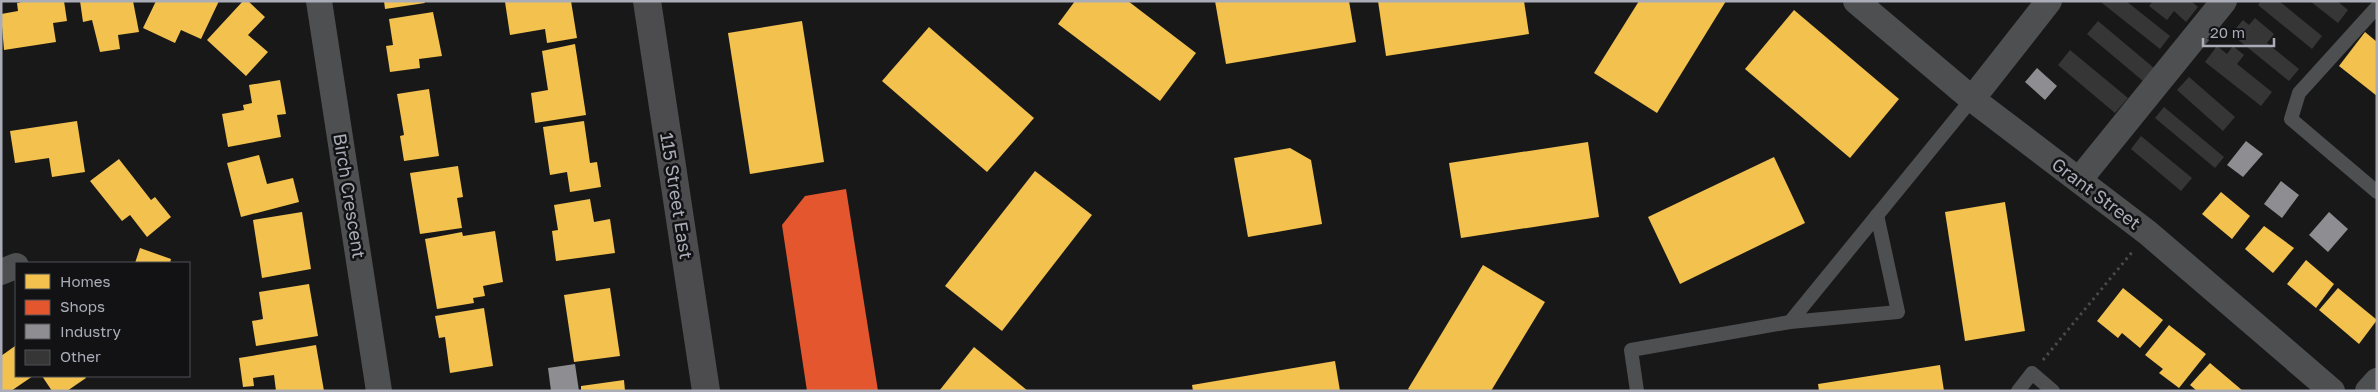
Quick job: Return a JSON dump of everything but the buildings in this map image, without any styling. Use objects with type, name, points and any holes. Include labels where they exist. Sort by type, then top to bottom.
[{"type":"street","name":"Birch Crescent","points":[[319,1],[379,391]]},
{"type":"street","name":"115 Street East","points":[[647,1],[706,391]]},
{"type":"street","name":"Grant Street","points":[[1856,1],[1972,100],[2148,233],[2332,391]]},
{"type":"street","points":[[1972,100],[2049,1]]},
{"type":"street","points":[[2079,180],[2224,1]]},
{"type":"street","points":[[1,272],[15,267]]},
{"type":"street","points":[[2368,391],[2377,381]]},
{"type":"lane","points":[[2377,7],[2299,93],[2291,119],[2377,192]]},
{"type":"lane","points":[[1790,322],[1972,100]]},
{"type":"lane","points":[[1637,391],[1632,350],[1790,322],[1898,312],[1876,215]]},
{"type":"lane","points":[[2018,391],[2032,373],[2053,391]]},
{"type":"path","points":[[2032,373],[2129,256]]}]
